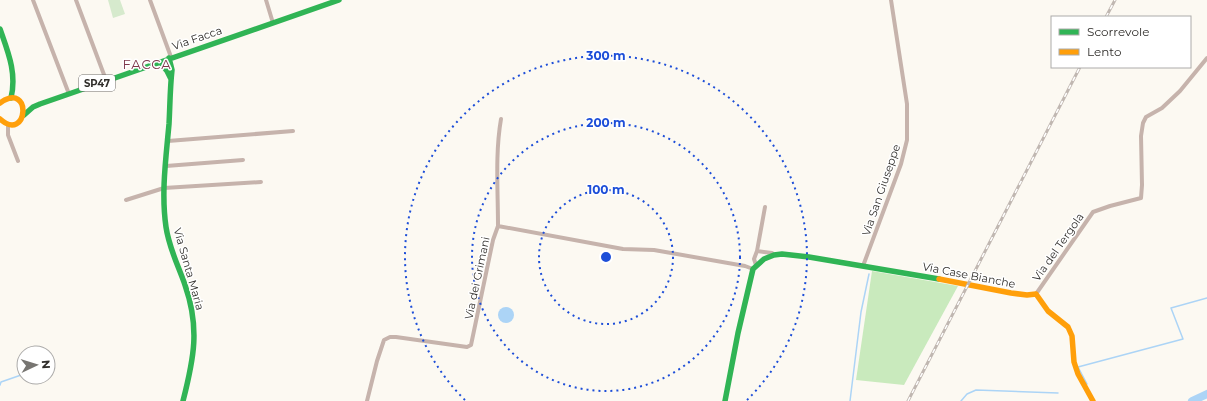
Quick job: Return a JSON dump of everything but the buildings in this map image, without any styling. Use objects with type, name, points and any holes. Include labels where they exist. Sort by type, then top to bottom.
[{"type":"main road","name":"Via Facca","points":[[24,115],[33,107],[40,104],[339,0]]},
{"type":"main road","points":[[0,29],[13,66],[15,82],[11,98],[3,100],[0,103]]},
{"type":"main road","name":"Via Santa Maria","points":[[170,58],[172,66],[164,188],[165,218],[170,248],[184,281],[193,315],[195,339],[184,401]]},
{"type":"main road","points":[[160,62],[171,79]]},
{"type":"main road","name":"SP47","points":[[11,98],[15,98],[21,102]]},
{"type":"main road","name":"Via Facca","points":[[21,102],[32,105],[40,104]]},
{"type":"main road","points":[[21,102],[24,109],[24,115]]},
{"type":"main road","name":"SP47","points":[[8,124],[17,123],[24,115]]},
{"type":"main road","points":[[1,120],[8,124]]},
{"type":"main road","name":"Via Case Bianche","points":[[774,254],[808,257],[864,266],[1011,293],[1027,295],[1036,294]]},
{"type":"main road","points":[[725,401],[738,333],[754,267],[774,254]]},
{"type":"main road","points":[[1036,294],[1048,311],[1068,327],[1072,336],[1074,362],[1076,368],[1093,401]]},
{"type":"street","points":[[33,0],[69,94]]},
{"type":"street","points":[[76,0],[106,80]]},
{"type":"street","points":[[156,0],[150,1],[170,58]]},
{"type":"street","points":[[266,0],[273,23]]},
{"type":"street","name":"Via San Giuseppe","points":[[864,266],[899,171],[907,140],[907,104],[891,0]]},
{"type":"street","name":"Via del Tergola","points":[[1036,294],[1093,212],[1141,198],[1142,123],[1146,117],[1162,108],[1180,91],[1207,58]]},
{"type":"street","points":[[498,226],[498,135],[501,119]]},
{"type":"street","points":[[8,124],[8,135],[18,161]]},
{"type":"street","points":[[168,142],[293,131]]},
{"type":"street","points":[[166,166],[243,160]]},
{"type":"street","points":[[126,200],[164,188],[261,182]]},
{"type":"street","points":[[754,267],[754,259],[757,251],[765,207]]},
{"type":"street","name":"Via dei Grimani","points":[[368,401],[384,340],[390,337],[396,337],[467,347],[471,345],[493,240],[498,226],[623,249],[654,250],[754,267]]},
{"type":"street","name":"Via Case Bianche","points":[[757,251],[772,252],[774,254]]},
{"type":"green space","points":[[108,0],[120,0],[125,14],[113,18]]},
{"type":"green space","points":[[872,271],[958,286],[904,385],[856,380]]},
{"type":"water","points":[[506,307],[512,309],[514,315],[512,321],[506,323],[500,321],[498,315],[500,309]]},
{"type":"waterway","points":[[850,401],[861,312],[869,274]]},
{"type":"waterway","points":[[1087,384],[1078,367],[1183,339],[1171,308],[1207,298]]},
{"type":"waterway","points":[[0,385],[1,382],[16,377]]},
{"type":"waterway","points":[[961,401],[967,394],[976,390],[1058,393]]},
{"type":"waterway","points":[[1192,401],[1207,394]]},
{"type":"railway","points":[[1107,16],[1115,0]]},
{"type":"railway","points":[[908,401],[1079,68]]},
{"type":"traffic: fast","points":[[24,115],[33,107],[40,104],[339,0]]},
{"type":"traffic: fast","points":[[0,29],[11,63],[13,80],[11,98]]},
{"type":"traffic: fast","points":[[169,58],[172,70],[164,176],[166,227],[169,242],[190,301],[194,329],[194,343],[190,371],[183,401]]},
{"type":"traffic: fast","points":[[159,62],[167,71],[171,79]]},
{"type":"traffic: fast","points":[[725,401],[738,333],[753,269],[764,259],[782,254],[809,257],[939,279]]},
{"type":"traffic: slow","points":[[0,103],[11,98],[18,99],[22,105],[23,112],[21,119],[16,124],[9,125],[0,119]]},
{"type":"traffic: slow","points":[[939,279],[1011,293],[1027,295],[1036,294],[1048,311],[1068,327],[1072,336],[1074,362],[1078,374],[1093,401]]},
{"type":"district","name":"FACCA","points":[[147,64]]}]
